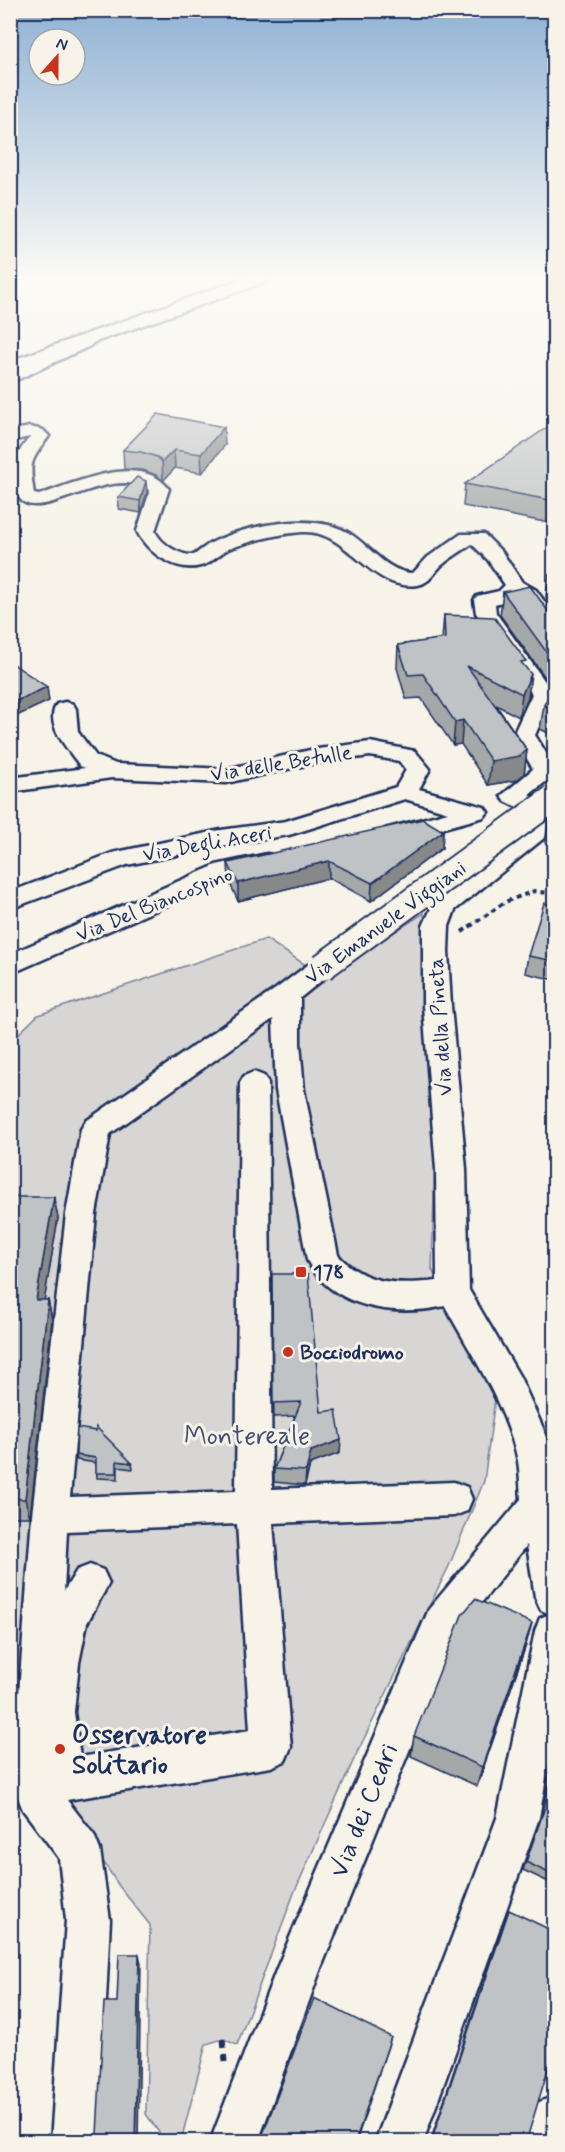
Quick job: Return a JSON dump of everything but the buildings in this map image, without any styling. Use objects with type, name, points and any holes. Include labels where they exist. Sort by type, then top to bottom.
[{"type":"street","points":[[11,439],[28,432],[39,436],[25,454],[21,467],[25,495],[32,500],[43,500],[99,481],[137,477],[154,482],[160,489],[146,531],[151,542],[183,561],[196,562],[219,546],[247,536],[304,526],[336,533],[393,577],[410,580],[423,575],[435,561],[468,538],[480,540],[495,556],[515,586],[529,594],[555,629]]},
{"type":"street","points":[[370,839],[476,812],[513,796],[546,771],[524,735],[543,694],[486,613],[484,600],[507,595],[515,586]]},
{"type":"street","name":"Via delle Betulle","points":[[65,709],[67,732],[87,761],[112,771]]},
{"type":"street","name":"Via delle Betulle","points":[[10,785],[112,771],[226,776],[310,757],[370,750],[407,756],[418,769],[405,792]]},
{"type":"street","points":[[405,792],[476,812]]},
{"type":"street","name":"Via Degli Aceri","points":[[10,902],[121,859],[221,838],[289,828],[405,792]]},
{"type":"street","points":[[513,796],[555,817]]},
{"type":"street","name":"Via Emanuele Viggiani","points":[[453,1291],[411,1298],[386,1295],[341,1280],[331,1272],[323,1260],[290,1090],[286,1043],[286,995],[555,798]]},
{"type":"street","name":"Via della Pineta","points":[[453,1291],[451,1169],[436,1006],[436,926],[444,906],[555,817]]},
{"type":"street","name":"Via Del Biancospino","points":[[10,965],[225,871],[292,856]]},
{"type":"street","points":[[75,2142],[88,1920],[80,1850],[38,1795],[37,1720],[50,1515],[81,1214],[96,1129],[286,995]]},
{"type":"street","points":[[90,1583],[69,1618],[60,1663],[54,1712],[63,1780],[271,1748],[254,1508],[254,1083]]},
{"type":"street","points":[[453,1291],[507,1387],[526,1428],[536,1462],[539,1504],[555,1597]]},
{"type":"street","points":[[50,1515],[454,1500]]},
{"type":"street","name":"Via dei Cedri","points":[[234,2142],[303,1957],[442,1622],[539,1504]]},
{"type":"street","points":[[399,2142],[518,1818],[555,1631]]},
{"type":"street","points":[[548,2142],[555,2120]]},
{"type":"path","points":[[435,951],[505,902],[534,891],[555,894]]},
{"type":"green space","name":"Montereale","points":[[424,913],[435,1157],[432,1269],[456,1324],[475,1355],[495,1399],[484,1481],[449,1566],[355,1757],[294,1893],[237,2045],[223,2039],[206,2044],[181,2141],[165,2141],[146,2114],[150,1925],[119,1886],[54,1786],[24,1682],[11,1665],[11,1041],[38,1015],[266,939],[324,977]]},
{"type":"place","name":"178","points":[[301,1272]]},
{"type":"place","name":"Bocciodromo","points":[[288,1352]]},
{"type":"place","name":"Osservatore Solitario","points":[[60,1749]]}]
